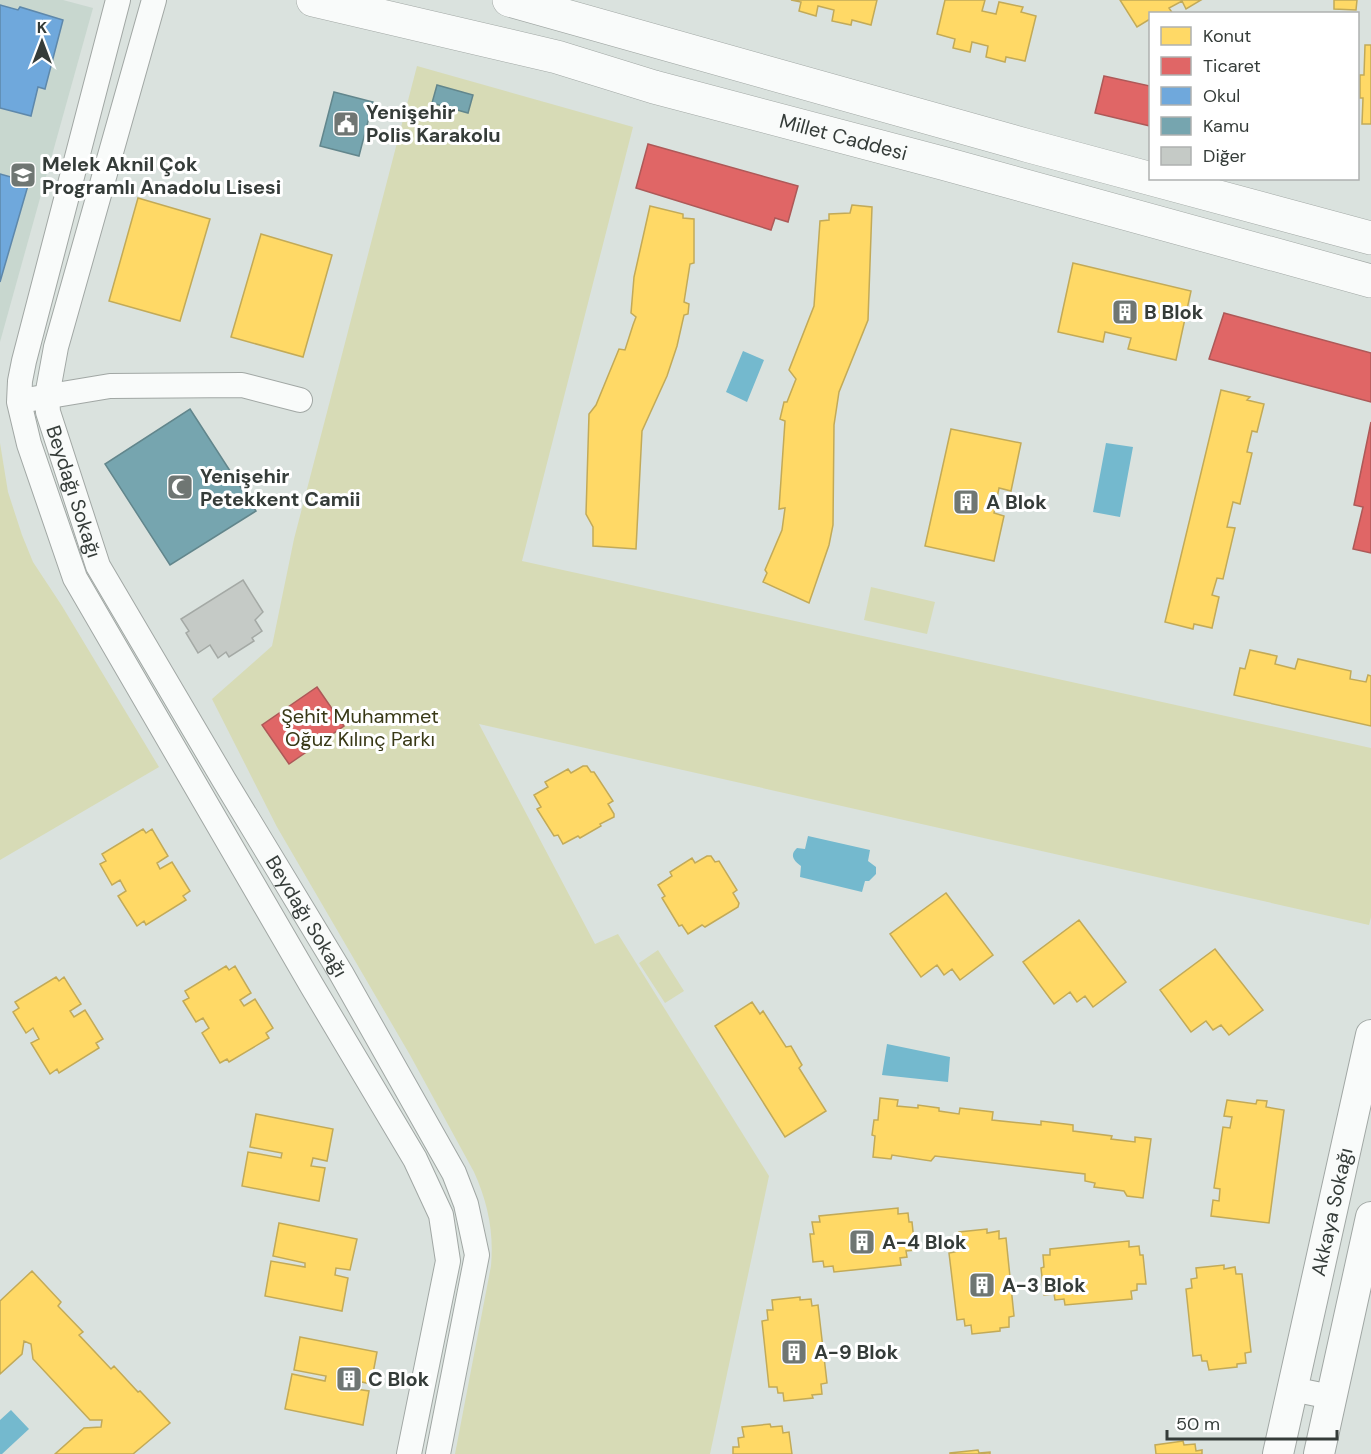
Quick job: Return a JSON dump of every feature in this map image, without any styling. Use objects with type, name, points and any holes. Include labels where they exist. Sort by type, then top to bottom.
[{"type":"main road","name":"Millet Caddesi","points":[[314,0],[557,57],[654,87],[942,163],[1371,281]]},
{"type":"main road","name":"Millet Caddesi","points":[[509,0],[1149,178]]},
{"type":"main road","name":"Millet Caddesi","points":[[1155,180],[1371,238]]},
{"type":"street","name":"Beydağı Sokağı","points":[[118,0],[24,361],[19,402],[29,444],[75,578],[415,1159],[441,1215],[448,1261],[409,1454]]},
{"type":"street","name":"Beydağı Sokağı","points":[[154,0],[56,347],[47,396],[48,412],[98,566],[341,973],[454,1173],[466,1204],[477,1255],[438,1454]]},
{"type":"street","name":"Beydağı Sokağı","points":[[19,402],[110,386],[242,385],[300,400]]},
{"type":"street","name":"Akkaya Sokağı","points":[[1278,1454],[1371,1035]]},
{"type":"street","name":"Akkaya Sokağı","points":[[1319,1454],[1371,1217]]},
{"type":"street","points":[[1292,1389],[1331,1397]]},
{"type":"shaded area","name":"Melek Aknil Çok Programlı Anadolu Lisesi","points":[[0,0],[63,0],[93,8],[0,342]]},
{"type":"green space","name":"Şehit Muhammet Oğuz Kılınç Parkı","points":[[417,66],[633,127],[522,561],[1371,748],[1371,917],[1369,925],[479,724],[595,944],[618,934],[769,1176],[710,1454],[455,1454],[491,1266],[491,1229],[483,1195],[474,1172],[410,1055],[277,827],[212,699],[272,646],[294,539]]},
{"type":"green space","points":[[0,443],[8,492],[33,562],[159,767],[0,860]]},
{"type":"green space","points":[[871,587],[935,602],[927,634],[864,620]]},
{"type":"green space","points":[[658,950],[684,991],[665,1003],[639,963]]},
{"type":"water","points":[[743,351],[764,360],[747,402],[726,392]]},
{"type":"water","points":[[1106,443],[1133,447],[1120,517],[1093,512]]},
{"type":"water","points":[[808,836],[870,850],[868,861],[876,867],[876,874],[869,881],[865,881],[862,892],[800,877],[801,866],[795,860],[793,853],[797,848],[805,849]]},
{"type":"water","points":[[887,1044],[950,1057],[948,1082],[882,1075]]},
{"type":"water","points":[[11,1410],[29,1429],[0,1454],[0,1420]]},
{"type":"building: Konut","points":[[791,0],[877,0],[871,25],[852,20],[851,25],[832,21],[834,10],[818,6],[816,16],[799,11],[801,2]]},
{"type":"building: Konut","points":[[945,0],[985,0],[982,11],[996,14],[999,2],[1023,7],[1021,12],[1036,16],[1025,61],[1006,57],[1005,62],[986,57],[988,46],[972,42],[970,52],[953,48],[955,39],[937,34]]},
{"type":"building: Konut","points":[[1120,0],[1201,0],[1186,9],[1182,1],[1169,8],[1172,12],[1149,12],[1149,20],[1137,27]]},
{"type":"building: Konut","points":[[1334,0],[1357,0],[1356,10],[1334,9]]},
{"type":"building: Konut","points":[[1365,45],[1371,45],[1371,124],[1362,124],[1363,98],[1360,98],[1360,75],[1364,75]]},
{"type":"building: Konut","points":[[138,198],[210,219],[180,321],[109,301]]},
{"type":"building: Konut","points":[[852,205],[872,207],[868,320],[839,392],[834,425],[833,525],[829,545],[809,603],[763,582],[767,573],[765,570],[782,530],[785,508],[779,509],[785,421],[780,419],[784,402],[787,402],[796,379],[789,370],[814,306],[820,221],[829,220],[829,214],[850,213]]},
{"type":"building: Konut","points":[[650,206],[683,214],[683,218],[694,219],[694,263],[690,264],[684,302],[689,304],[688,314],[684,315],[667,376],[642,431],[636,549],[593,546],[593,527],[586,514],[589,414],[596,405],[619,349],[625,350],[636,317],[631,313],[634,277]]},
{"type":"building: Konut","points":[[261,234],[332,255],[303,357],[231,337]]},
{"type":"building: Konut","name":"B Blok","points":[[1073,263],[1191,291],[1176,360],[1128,349],[1131,338],[1105,332],[1103,342],[1058,332]]},
{"type":"building: Konut","points":[[1221,390],[1250,397],[1247,400],[1264,404],[1257,432],[1252,431],[1247,452],[1252,453],[1240,504],[1233,502],[1227,527],[1235,528],[1223,579],[1217,578],[1212,595],[1219,597],[1212,628],[1194,624],[1193,629],[1165,622]]},
{"type":"building: Konut","name":"A Blok","points":[[951,429],[1021,443],[1011,491],[999,488],[994,513],[1004,516],[994,561],[925,546]]},
{"type":"building: Konut","points":[[1250,650],[1277,656],[1275,664],[1295,669],[1298,659],[1351,671],[1350,679],[1366,682],[1368,675],[1371,676],[1371,726],[1234,695],[1240,668],[1245,669]]},
{"type":"building: Konut","points":[[587,766],[591,772],[594,772],[613,801],[608,804],[614,817],[580,838],[578,836],[563,844],[558,835],[554,836],[537,809],[541,807],[534,795],[548,787],[545,782],[568,769],[571,773]]},
{"type":"building: Konut","points":[[143,829],[146,833],[152,829],[168,856],[157,863],[160,869],[172,862],[190,891],[183,896],[186,900],[146,925],[144,921],[137,926],[118,896],[126,891],[120,880],[112,885],[100,864],[106,861],[102,854]]},
{"type":"building: Konut","points":[[711,856],[715,862],[719,861],[737,890],[733,893],[739,903],[738,907],[705,927],[702,925],[688,934],[682,925],[679,926],[662,898],[665,896],[658,885],[672,876],[670,872],[692,858],[695,863]]},
{"type":"building: Konut","points":[[946,893],[993,955],[960,980],[952,969],[944,975],[937,965],[921,977],[890,934]]},
{"type":"building: Konut","points":[[1079,920],[1126,982],[1093,1007],[1085,996],[1077,1002],[1070,992],[1054,1004],[1023,962]]},
{"type":"building: Konut","points":[[1215,949],[1263,1010],[1229,1035],[1221,1025],[1213,1030],[1206,1021],[1191,1032],[1160,990]]},
{"type":"building: Konut","points":[[226,966],[229,970],[235,966],[251,993],[240,1000],[244,1006],[255,999],[273,1028],[266,1033],[269,1038],[229,1062],[227,1059],[220,1063],[202,1033],[209,1028],[203,1018],[196,1022],[183,1001],[189,998],[185,991]]},
{"type":"building: Konut","points":[[56,977],[59,981],[64,977],[81,1004],[70,1011],[74,1017],[85,1010],[103,1039],[96,1043],[99,1048],[59,1073],[57,1069],[50,1074],[31,1043],[39,1039],[33,1028],[26,1033],[13,1012],[19,1008],[15,1002]]},
{"type":"building: Konut","points":[[752,1002],[760,1014],[763,1011],[786,1047],[791,1046],[802,1065],[799,1068],[826,1111],[785,1137],[715,1026]]},
{"type":"building: Konut","points":[[880,1098],[898,1100],[897,1106],[918,1108],[918,1105],[959,1114],[960,1108],[993,1112],[992,1120],[1041,1125],[1041,1121],[1073,1125],[1073,1131],[1112,1136],[1111,1139],[1135,1142],[1135,1137],[1151,1139],[1143,1198],[1127,1196],[1124,1191],[1094,1187],[1095,1183],[1085,1181],[1085,1174],[935,1156],[931,1161],[892,1155],[891,1159],[873,1157],[875,1136],[872,1135],[874,1120],[878,1120]]},
{"type":"building: Konut","points":[[1227,1100],[1256,1104],[1257,1100],[1267,1101],[1266,1107],[1284,1110],[1269,1223],[1211,1216],[1213,1200],[1219,1201],[1220,1189],[1214,1188],[1223,1127],[1230,1128],[1232,1117],[1224,1116]]},
{"type":"building: Konut","points":[[256,1114],[333,1129],[327,1161],[313,1158],[311,1166],[325,1168],[319,1201],[242,1186],[248,1152],[281,1158],[282,1153],[250,1147]]},
{"type":"building: Konut","name":"A-4 Blok","points":[[898,1208],[898,1214],[908,1213],[909,1222],[912,1222],[915,1250],[906,1251],[907,1257],[900,1258],[901,1265],[834,1272],[833,1266],[824,1267],[823,1261],[813,1262],[810,1234],[814,1234],[812,1222],[820,1222],[819,1216]]},
{"type":"building: Konut","points":[[279,1223],[357,1239],[350,1270],[336,1268],[335,1275],[348,1278],[342,1311],[265,1296],[271,1261],[305,1267],[305,1263],[273,1256]]},
{"type":"building: Konut","name":"A-3 Blok","points":[[987,1229],[987,1233],[999,1231],[999,1239],[1006,1238],[1014,1316],[1009,1317],[1009,1327],[1000,1328],[1000,1331],[972,1334],[971,1325],[965,1326],[964,1319],[957,1320],[949,1253],[955,1252],[954,1243],[960,1242],[959,1232]]},
{"type":"building: Konut","points":[[1129,1241],[1129,1247],[1139,1246],[1140,1255],[1143,1255],[1146,1284],[1137,1284],[1137,1290],[1131,1291],[1132,1299],[1065,1305],[1064,1299],[1055,1300],[1054,1294],[1044,1295],[1041,1268],[1044,1267],[1043,1255],[1050,1255],[1050,1249]]},
{"type":"building: Konut","points":[[1224,1265],[1224,1269],[1235,1267],[1236,1274],[1242,1274],[1251,1352],[1245,1353],[1246,1363],[1237,1364],[1237,1367],[1209,1370],[1207,1361],[1202,1361],[1201,1355],[1193,1356],[1186,1289],[1192,1288],[1191,1279],[1197,1278],[1196,1268]]},
{"type":"building: Konut","points":[[32,1271],[61,1302],[58,1306],[83,1332],[79,1335],[111,1369],[114,1366],[170,1423],[133,1454],[55,1454],[84,1428],[101,1427],[102,1420],[90,1420],[33,1359],[31,1344],[24,1341],[22,1354],[0,1374],[0,1301]]},
{"type":"building: Konut","name":"A-9 Blok","points":[[800,1297],[800,1300],[811,1299],[812,1306],[818,1305],[827,1383],[821,1384],[822,1394],[812,1395],[813,1398],[784,1401],[783,1393],[778,1393],[777,1387],[769,1387],[762,1321],[768,1320],[767,1310],[773,1310],[772,1300]]},
{"type":"building: Konut","name":"C Blok","points":[[300,1337],[377,1352],[371,1384],[357,1381],[355,1389],[369,1391],[363,1425],[285,1409],[292,1374],[325,1381],[326,1376],[294,1370]]},
{"type":"building: Konut","points":[[770,1424],[771,1427],[782,1426],[783,1433],[789,1432],[792,1454],[733,1454],[733,1447],[739,1447],[738,1438],[744,1437],[742,1427]]},
{"type":"building: Konut","points":[[1183,1441],[1184,1445],[1195,1444],[1196,1451],[1202,1450],[1202,1454],[1156,1454],[1155,1445]]},
{"type":"building: Konut","points":[[978,1450],[979,1453],[990,1452],[990,1454],[950,1454],[950,1453]]},
{"type":"building: Ticaret","points":[[1104,76],[1149,86],[1149,126],[1095,113]]},
{"type":"building: Ticaret","points":[[648,144],[798,186],[788,222],[775,218],[771,230],[636,188]]},
{"type":"building: Ticaret","points":[[1224,313],[1371,353],[1371,402],[1209,359]]},
{"type":"building: Ticaret","points":[[1371,422],[1371,553],[1353,549],[1363,507],[1354,505]]},
{"type":"building: Ticaret","points":[[317,687],[344,726],[289,764],[262,725]]},
{"type":"building: Okul","points":[[0,5],[18,10],[20,7],[63,20],[45,89],[38,87],[31,116],[0,108]]},
{"type":"building: Okul","points":[[0,174],[29,182],[0,282]]},
{"type":"building: Kamu","points":[[437,85],[473,95],[468,113],[432,103]]},
{"type":"building: Kamu","name":"Yenişehir Polis Karakolu","points":[[334,92],[373,102],[359,156],[320,146]]},
{"type":"building: Kamu","name":"Yenişehir Petekkent Camii","points":[[190,409],[256,511],[170,565],[105,464]]},
{"type":"building: Diğer","points":[[243,580],[263,612],[255,620],[262,631],[252,638],[254,641],[229,657],[226,652],[218,658],[210,645],[198,653],[181,619]]},
{"type":"place","name":"Yenişehir Polis Karakolu","points":[[346,124]]},
{"type":"place","name":"Melek Aknil Çok Programlı Anadolu Lisesi","points":[[23,175]]},
{"type":"place","name":"B Blok","points":[[1125,312]]},
{"type":"place","name":"Yenişehir Petekkent Camii","points":[[180,487]]},
{"type":"place","name":"A Blok","points":[[966,502]]},
{"type":"place","name":"A-4 Blok","points":[[862,1242]]},
{"type":"place","name":"A-3 Blok","points":[[982,1285]]},
{"type":"place","name":"A-9 Blok","points":[[794,1352]]},
{"type":"place","name":"C Blok","points":[[349,1379]]}]
